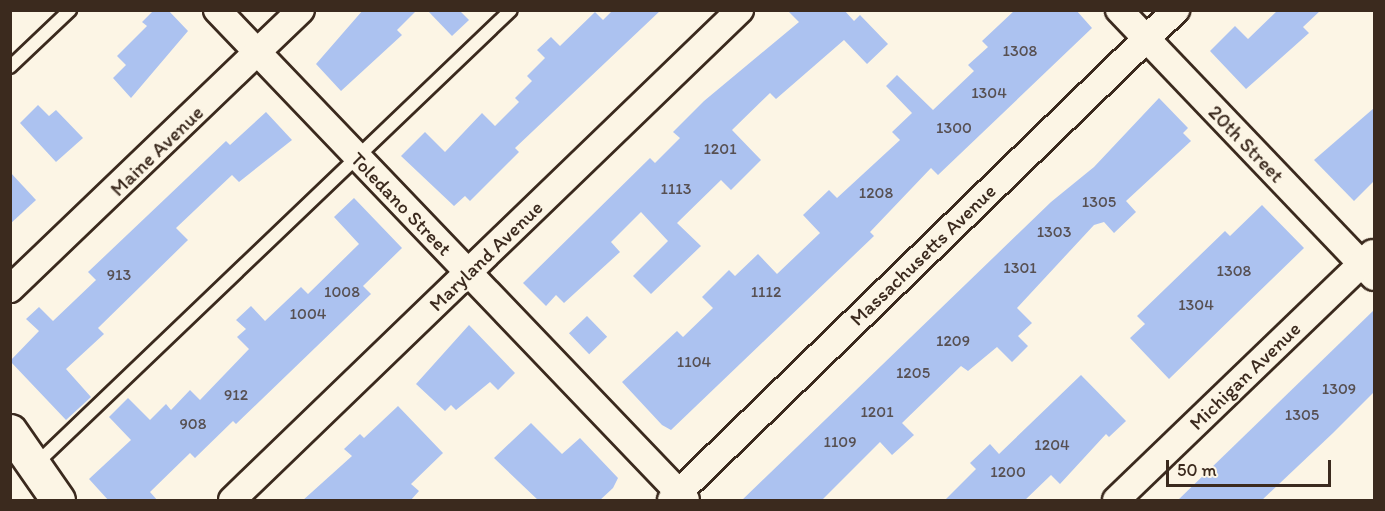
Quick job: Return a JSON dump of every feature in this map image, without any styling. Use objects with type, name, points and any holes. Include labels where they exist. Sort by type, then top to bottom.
[{"type":"main road","points":[[10,431],[58,501]]},
{"type":"street","name":"Toledano Street","points":[[217,10],[468,273],[678,498]]},
{"type":"street","name":"Maine Avenue","points":[[10,289],[301,10]]},
{"type":"street","name":"Maryland Avenue","points":[[232,501],[740,10]]},
{"type":"street","name":"20th Street","points":[[1119,10],[1146,40],[1370,264]]},
{"type":"street","name":"Massachusetts Avenue","points":[[678,498],[1176,10]]},
{"type":"street","name":"Michigan Avenue","points":[[1116,501],[1370,264]]},
{"type":"lane","points":[[10,67],[70,10]]},
{"type":"lane","points":[[34,466],[511,10]]},
{"type":"building","points":[[154,10],[168,10],[188,31],[131,98],[113,78],[126,65],[117,56],[147,26],[142,22]]},
{"type":"building","points":[[363,10],[417,10],[397,30],[402,35],[341,91],[316,64]]},
{"type":"building","points":[[427,10],[459,10],[469,20],[452,36]]},
{"type":"building","points":[[613,10],[661,10],[515,148],[519,152],[470,201],[465,196],[454,206],[401,156],[425,132],[445,152],[482,113],[495,126],[519,102],[515,98],[532,81],[527,76],[545,58],[537,50],[551,37],[560,46],[595,12],[603,20]]},
{"type":"building","points":[[787,10],[844,10],[854,21],[860,15],[888,44],[867,64],[844,40],[776,99],[770,93],[732,130],[761,160],[731,190],[721,180],[677,223],[701,246],[651,294],[633,276],[668,241],[641,212],[611,242],[620,252],[564,303],[556,295],[546,306],[523,283],[650,158],[655,163],[680,138],[673,132],[704,101],[799,22]]},
{"type":"building","points":[[1015,10],[1076,10],[1092,28],[938,175],[931,168],[870,232],[874,236],[671,430],[662,425],[622,382],[677,331],[683,337],[713,308],[702,297],[729,270],[735,276],[758,254],[777,274],[820,233],[803,215],[829,190],[837,198],[900,140],[892,132],[912,113],[886,86],[897,75],[933,110],[974,71],[968,65],[988,47],[982,41]]},
{"type":"building","points":[[1278,10],[1321,10],[1303,27],[1309,33],[1246,89],[1210,51],[1235,26],[1248,39]]},
{"type":"building","points":[[1159,98],[1188,128],[1183,133],[1191,141],[1126,201],[1136,212],[1114,233],[1104,222],[1094,225],[1017,308],[1032,323],[1018,336],[1028,346],[1012,362],[997,347],[968,371],[961,366],[902,423],[914,435],[892,455],[880,442],[821,501],[741,501],[1051,202],[1094,167]]},
{"type":"building","points":[[38,105],[49,116],[56,110],[83,138],[56,162],[20,123]]},
{"type":"building","points":[[1374,108],[1374,181],[1354,201],[1314,160]]},
{"type":"building","points":[[266,112],[292,140],[239,182],[232,175],[176,228],[188,240],[98,328],[104,334],[66,369],[91,397],[66,420],[10,361],[39,331],[26,319],[39,307],[53,321],[96,280],[88,272],[226,141],[230,145]]},
{"type":"building","points":[[10,172],[36,200],[10,224]]},
{"type":"building","points":[[354,198],[402,248],[363,286],[371,294],[236,424],[233,421],[195,458],[190,453],[150,492],[158,501],[109,501],[89,479],[131,440],[109,417],[128,398],[150,420],[166,404],[171,410],[190,390],[200,400],[249,349],[237,337],[246,329],[236,320],[251,306],[265,321],[301,287],[308,294],[359,244],[334,217]]},
{"type":"building","points":[[1262,205],[1304,248],[1169,379],[1130,338],[1145,324],[1137,316],[1225,231],[1230,236]]},
{"type":"building","points":[[1374,310],[1374,392],[1333,433],[1261,501],[1177,501]]},
{"type":"building","points":[[587,316],[607,337],[589,354],[569,333]]},
{"type":"building","points":[[469,325],[515,373],[498,390],[490,382],[456,410],[451,405],[445,411],[416,384]]},
{"type":"building","points":[[1081,375],[1126,421],[1109,437],[1106,434],[1060,484],[1051,475],[1024,501],[944,501],[976,469],[970,463],[990,444],[999,454]]},
{"type":"building","points":[[398,406],[443,453],[411,484],[419,491],[410,501],[302,501],[352,456],[344,449],[360,434],[364,438]]},
{"type":"building","points":[[531,423],[562,454],[580,438],[618,478],[613,488],[599,501],[539,501],[494,458]]}]
